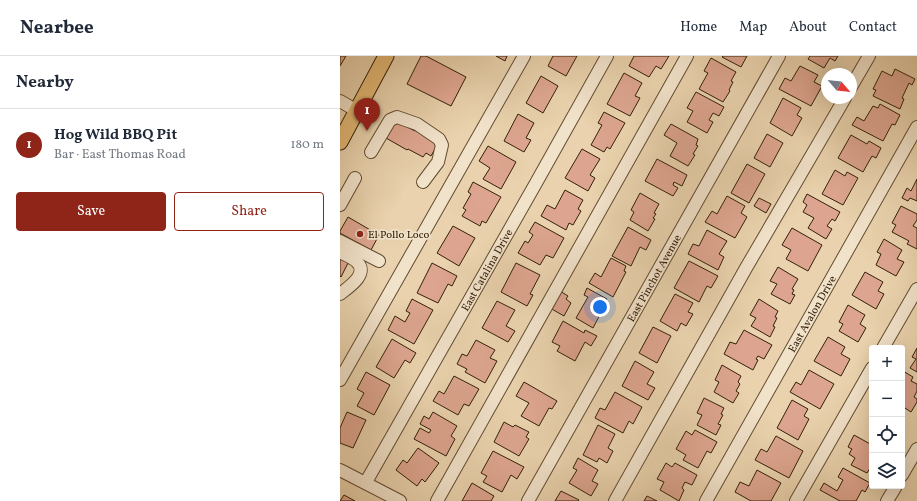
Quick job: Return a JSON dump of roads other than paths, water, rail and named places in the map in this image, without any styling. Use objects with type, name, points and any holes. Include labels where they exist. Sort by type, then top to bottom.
[{"type":"main road","points":[[340,142],[386,56]]},
{"type":"street","points":[[340,380],[524,56]]},
{"type":"street","name":"East Catalina Drive","points":[[366,482],[607,56]]},
{"type":"street","points":[[437,501],[687,56]]},
{"type":"street","name":"East Pinchot Avenue","points":[[528,501],[779,56]]},
{"type":"street","points":[[857,77],[869,56]]},
{"type":"street","points":[[340,101],[357,110]]},
{"type":"street","points":[[616,501],[746,268],[842,104]]},
{"type":"street","points":[[371,152],[390,120],[397,117],[416,124],[439,139],[442,144],[438,162],[423,182]]},
{"type":"street","name":"East Avalon Drive","points":[[706,501],[917,127]]},
{"type":"street","points":[[340,205],[355,178]]},
{"type":"street","points":[[340,240],[379,261]]},
{"type":"street","points":[[340,252],[358,262],[360,267],[360,274],[356,281],[340,294]]},
{"type":"street","points":[[886,345],[917,289]]},
{"type":"street","points":[[796,501],[869,373]]},
{"type":"street","points":[[905,470],[917,449]]},
{"type":"street","points":[[340,470],[366,482],[400,501]]},
{"type":"street","points":[[887,501],[894,489]]},
{"type":"place","name":"Hog Wild BBQ Pit","points":[[367,131]]},
{"type":"place","name":"El Pollo Loco","points":[[360,234]]}]
